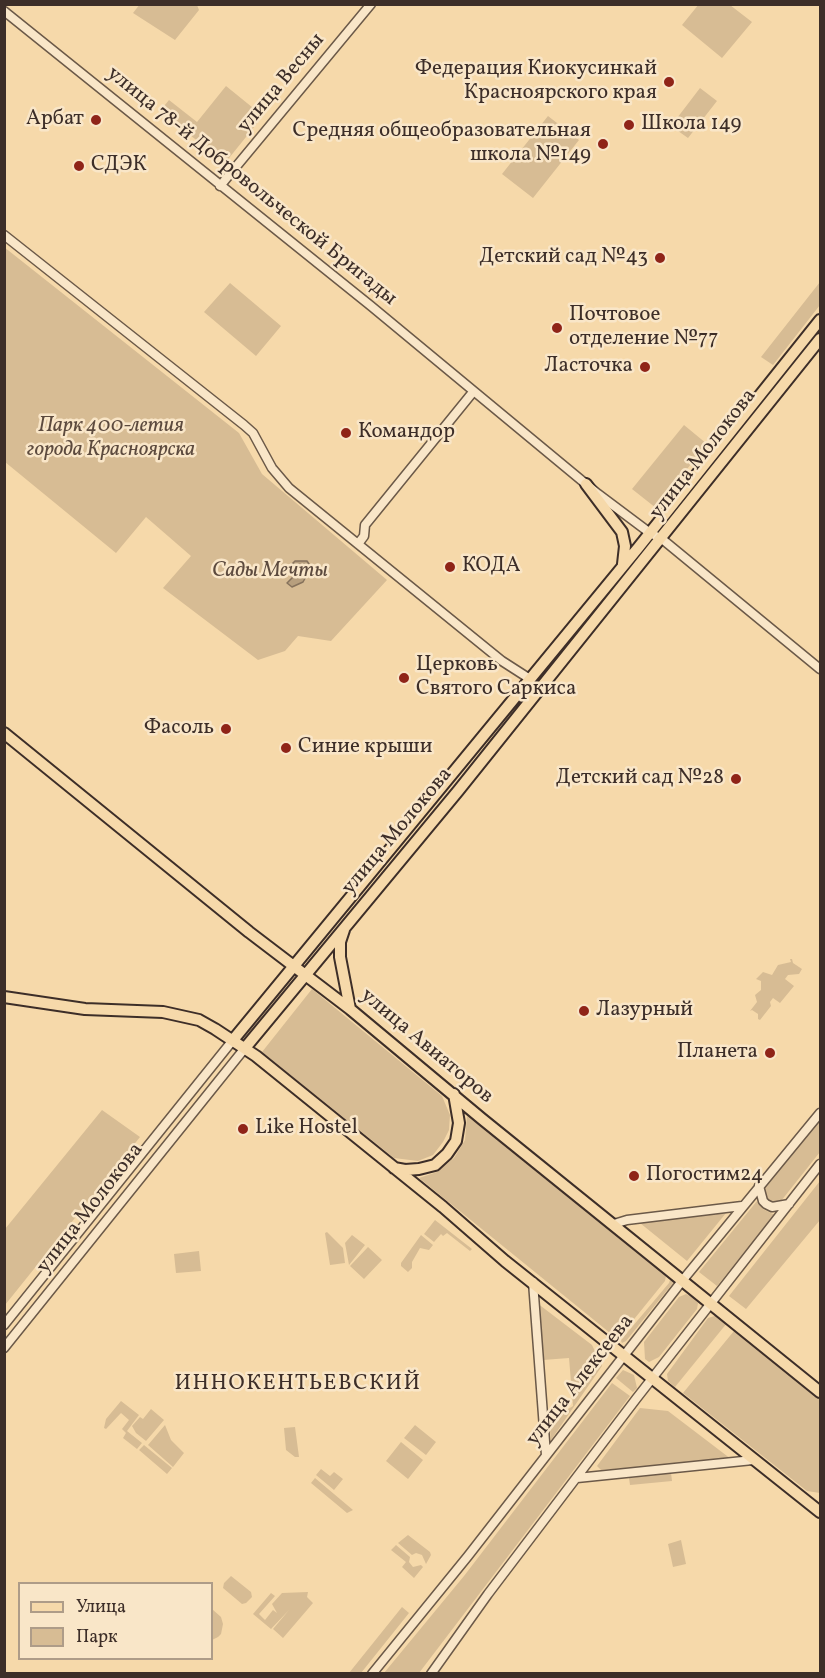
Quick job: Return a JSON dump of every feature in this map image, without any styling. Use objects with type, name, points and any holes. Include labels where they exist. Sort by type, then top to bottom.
[{"type":"main road","name":"улица Молокова","points":[[233,1040],[650,533],[820,320]]},
{"type":"main road","name":"улица Молокова","points":[[245,1048],[458,791],[820,339]]},
{"type":"main road","points":[[586,484],[622,532],[625,546],[623,565]]},
{"type":"main road","name":"улица Авиаторов","points":[[4,733],[249,932],[350,1009],[820,1392]]},
{"type":"main road","points":[[344,927],[340,942],[340,957],[350,1009]]},
{"type":"main road","points":[[4,997],[86,1009],[163,1012],[199,1020],[233,1040],[820,1512]]},
{"type":"main road","points":[[394,1168],[419,1169],[435,1165],[447,1154],[456,1141],[459,1123],[454,1094]]},
{"type":"main road","points":[[805,1500],[820,1501]]},
{"type":"street","name":"улица Весны","points":[[220,186],[371,4]]},
{"type":"street","name":"улица 78-й Добровольческой Бригады","points":[[4,11],[371,306],[586,484],[650,533],[662,539],[820,669]]},
{"type":"street","points":[[4,235],[244,425],[252,433],[272,468],[289,488],[502,661],[530,680]]},
{"type":"street","points":[[358,544],[364,536],[365,525],[473,392]]},
{"type":"street","name":"улица Молокова","points":[[4,1325],[233,1040]]},
{"type":"street","name":"улица Молокова","points":[[4,1348],[245,1048]]},
{"type":"street","name":"улица Алексеева","points":[[372,1674],[682,1281],[820,1113]]},
{"type":"street","points":[[431,1674],[488,1594],[652,1378],[820,1164]]},
{"type":"street","points":[[759,1185],[766,1204],[772,1207],[789,1204]]},
{"type":"street","points":[[614,1224],[627,1220],[742,1206]]},
{"type":"street","points":[[533,1282],[546,1455]]},
{"type":"street","points":[[578,1478],[753,1460]]},
{"type":"green space","points":[[140,4],[197,5],[199,10],[175,40],[133,13]]},
{"type":"green space","points":[[699,4],[730,5],[752,22],[722,58],[682,25]]},
{"type":"green space","points":[[226,86],[263,116],[225,163],[160,111],[169,100],[197,122]]},
{"type":"green space","points":[[700,88],[717,101],[688,138],[671,126]]},
{"type":"green space","points":[[548,116],[579,140],[533,198],[502,174]]},
{"type":"green space","name":"Парк 400-летия города Красноярска","points":[[4,247],[239,433],[262,474],[387,580],[331,641],[298,636],[285,651],[258,660],[163,588],[191,556],[146,517],[116,553],[5,462]]},
{"type":"green space","points":[[820,282],[820,305],[773,365],[761,357]]},
{"type":"green space","points":[[230,283],[281,326],[256,356],[204,312]]},
{"type":"green space","points":[[684,425],[707,444],[656,508],[632,489]]},
{"type":"green space","points":[[790,959],[802,969],[799,974],[788,975],[785,979],[794,986],[780,1003],[773,998],[770,1002],[771,1006],[760,1020],[758,1019],[758,1014],[750,1011],[757,1002],[755,995],[761,990],[761,981],[756,979],[763,972],[772,975],[778,965],[791,962]]},
{"type":"green space","points":[[312,989],[442,1096],[450,1115],[449,1130],[433,1155],[418,1161],[394,1158],[262,1052]]},
{"type":"green space","points":[[102,1110],[140,1137],[5,1305],[5,1229]]},
{"type":"green space","points":[[467,1116],[666,1276],[665,1281],[622,1334],[615,1337],[419,1178],[437,1172],[454,1158],[465,1140]]},
{"type":"green space","points":[[820,1120],[820,1152],[781,1201],[774,1205],[768,1203],[764,1196],[764,1189]]},
{"type":"green space","points":[[820,1181],[820,1220],[746,1309],[729,1296]]},
{"type":"green space","points":[[757,1201],[763,1209],[775,1215],[717,1286],[699,1272]]},
{"type":"green space","points":[[726,1213],[687,1261],[640,1223]]},
{"type":"green space","points":[[435,1220],[472,1249],[470,1251],[447,1233],[443,1236],[441,1234],[434,1242],[424,1234]]},
{"type":"green space","points":[[327,1232],[343,1248],[345,1263],[330,1265],[325,1233]]},
{"type":"green space","points":[[352,1235],[365,1245],[349,1265],[345,1243]]},
{"type":"green space","points":[[421,1235],[433,1245],[429,1250],[420,1248],[408,1272],[401,1266],[401,1263]]},
{"type":"green space","points":[[368,1247],[382,1260],[364,1279],[350,1266]]},
{"type":"green space","points":[[199,1251],[201,1271],[176,1273],[174,1254]]},
{"type":"green space","points":[[670,1280],[673,1280],[673,1283],[622,1343],[622,1339]]},
{"type":"green space","points":[[686,1294],[698,1303],[697,1309],[659,1357],[649,1362],[645,1359],[644,1342],[679,1297]]},
{"type":"green space","points":[[537,1303],[592,1345],[602,1366],[551,1440],[549,1421],[573,1406],[569,1358],[543,1360]]},
{"type":"green space","points":[[718,1315],[727,1323],[675,1387],[668,1381],[667,1374],[708,1318]]},
{"type":"green space","points":[[734,1331],[820,1400],[820,1493],[807,1491],[683,1393]]},
{"type":"green space","points":[[623,1370],[634,1375],[637,1388],[633,1392],[616,1378]]},
{"type":"green space","points":[[612,1383],[630,1396],[419,1673],[384,1673],[464,1576]]},
{"type":"green space","points":[[121,1401],[139,1415],[127,1431],[142,1443],[137,1449],[123,1438],[126,1433],[122,1429],[129,1420],[121,1413],[106,1429],[104,1428],[106,1419]]},
{"type":"green space","points":[[640,1408],[668,1411],[731,1459],[601,1470],[597,1466]]},
{"type":"green space","points":[[151,1409],[164,1420],[146,1441],[136,1433],[132,1426],[140,1417],[143,1419]]},
{"type":"green space","points":[[165,1425],[171,1440],[184,1453],[173,1467],[148,1445]]},
{"type":"green space","points":[[415,1425],[436,1442],[426,1455],[404,1438]]},
{"type":"green space","points":[[295,1427],[299,1457],[295,1457],[286,1450],[284,1428]]},
{"type":"green space","points":[[401,1442],[423,1460],[408,1479],[386,1461]]},
{"type":"green space","points":[[144,1445],[172,1468],[167,1474],[139,1450]]},
{"type":"green space","points":[[321,1469],[330,1476],[334,1472],[343,1479],[334,1490],[316,1475]]},
{"type":"green space","points":[[671,1473],[672,1481],[630,1485],[629,1478]]},
{"type":"green space","points":[[315,1478],[353,1510],[347,1513],[311,1483]]},
{"type":"green space","points":[[408,1535],[430,1552],[431,1555],[426,1564],[422,1555],[416,1553],[412,1555],[398,1543]]},
{"type":"green space","points":[[681,1540],[686,1564],[673,1567],[668,1544]]},
{"type":"green space","points":[[396,1545],[410,1557],[409,1562],[413,1567],[421,1565],[423,1567],[414,1578],[402,1567],[406,1562],[391,1550]]},
{"type":"green space","points":[[231,1576],[251,1592],[252,1597],[246,1603],[242,1604],[223,1588],[224,1583]]},
{"type":"green space","points":[[308,1592],[307,1597],[313,1603],[283,1638],[273,1629],[289,1610],[271,1629],[253,1614],[271,1593],[275,1596],[259,1614],[265,1620],[273,1610],[277,1613],[272,1604],[282,1593]]},
{"type":"green space","points":[[402,1607],[409,1613],[361,1673],[349,1673]]},
{"type":"green space","points":[[213,1610],[221,1617],[223,1624],[218,1637],[213,1640]]},
{"type":"shaded area","points":[[295,561],[307,561],[308,573],[303,582],[292,587],[287,583],[296,574],[292,564]]},
{"type":"place","name":"Федерация Киокусинкай Красноярского края","points":[[669,82]]},
{"type":"place","name":"Арбат","points":[[96,120]]},
{"type":"place","name":"Школа 149","points":[[629,125]]},
{"type":"place","name":"Средняя общеобразовательная школа №149","points":[[603,144]]},
{"type":"place","name":"СДЭК","points":[[79,166]]},
{"type":"place","name":"Детский сад №43","points":[[660,258]]},
{"type":"place","name":"Почтовое отделение №77","points":[[557,328]]},
{"type":"place","name":"Ласточка","points":[[645,367]]},
{"type":"place","name":"Командор","points":[[346,433]]},
{"type":"place","name":"КОДА","points":[[450,567]]},
{"type":"place","name":"Церковь Святого Саркиса","points":[[404,678]]},
{"type":"place","name":"Фасоль","points":[[226,729]]},
{"type":"place","name":"Синие крыши","points":[[286,748]]},
{"type":"place","name":"Детский сад №28","points":[[736,779]]},
{"type":"place","name":"Лазурный","points":[[584,1011]]},
{"type":"place","name":"Планета","points":[[770,1053]]},
{"type":"place","name":"Like Hostel","points":[[243,1129]]},
{"type":"place","name":"Погостим24","points":[[634,1176]]},
{"type":"district","name":"ИННОКЕНТЬЕВСКИЙ","points":[[298,1385]]},
{"type":"park label","name":"Сады Мечты","points":[[270,572]]}]
